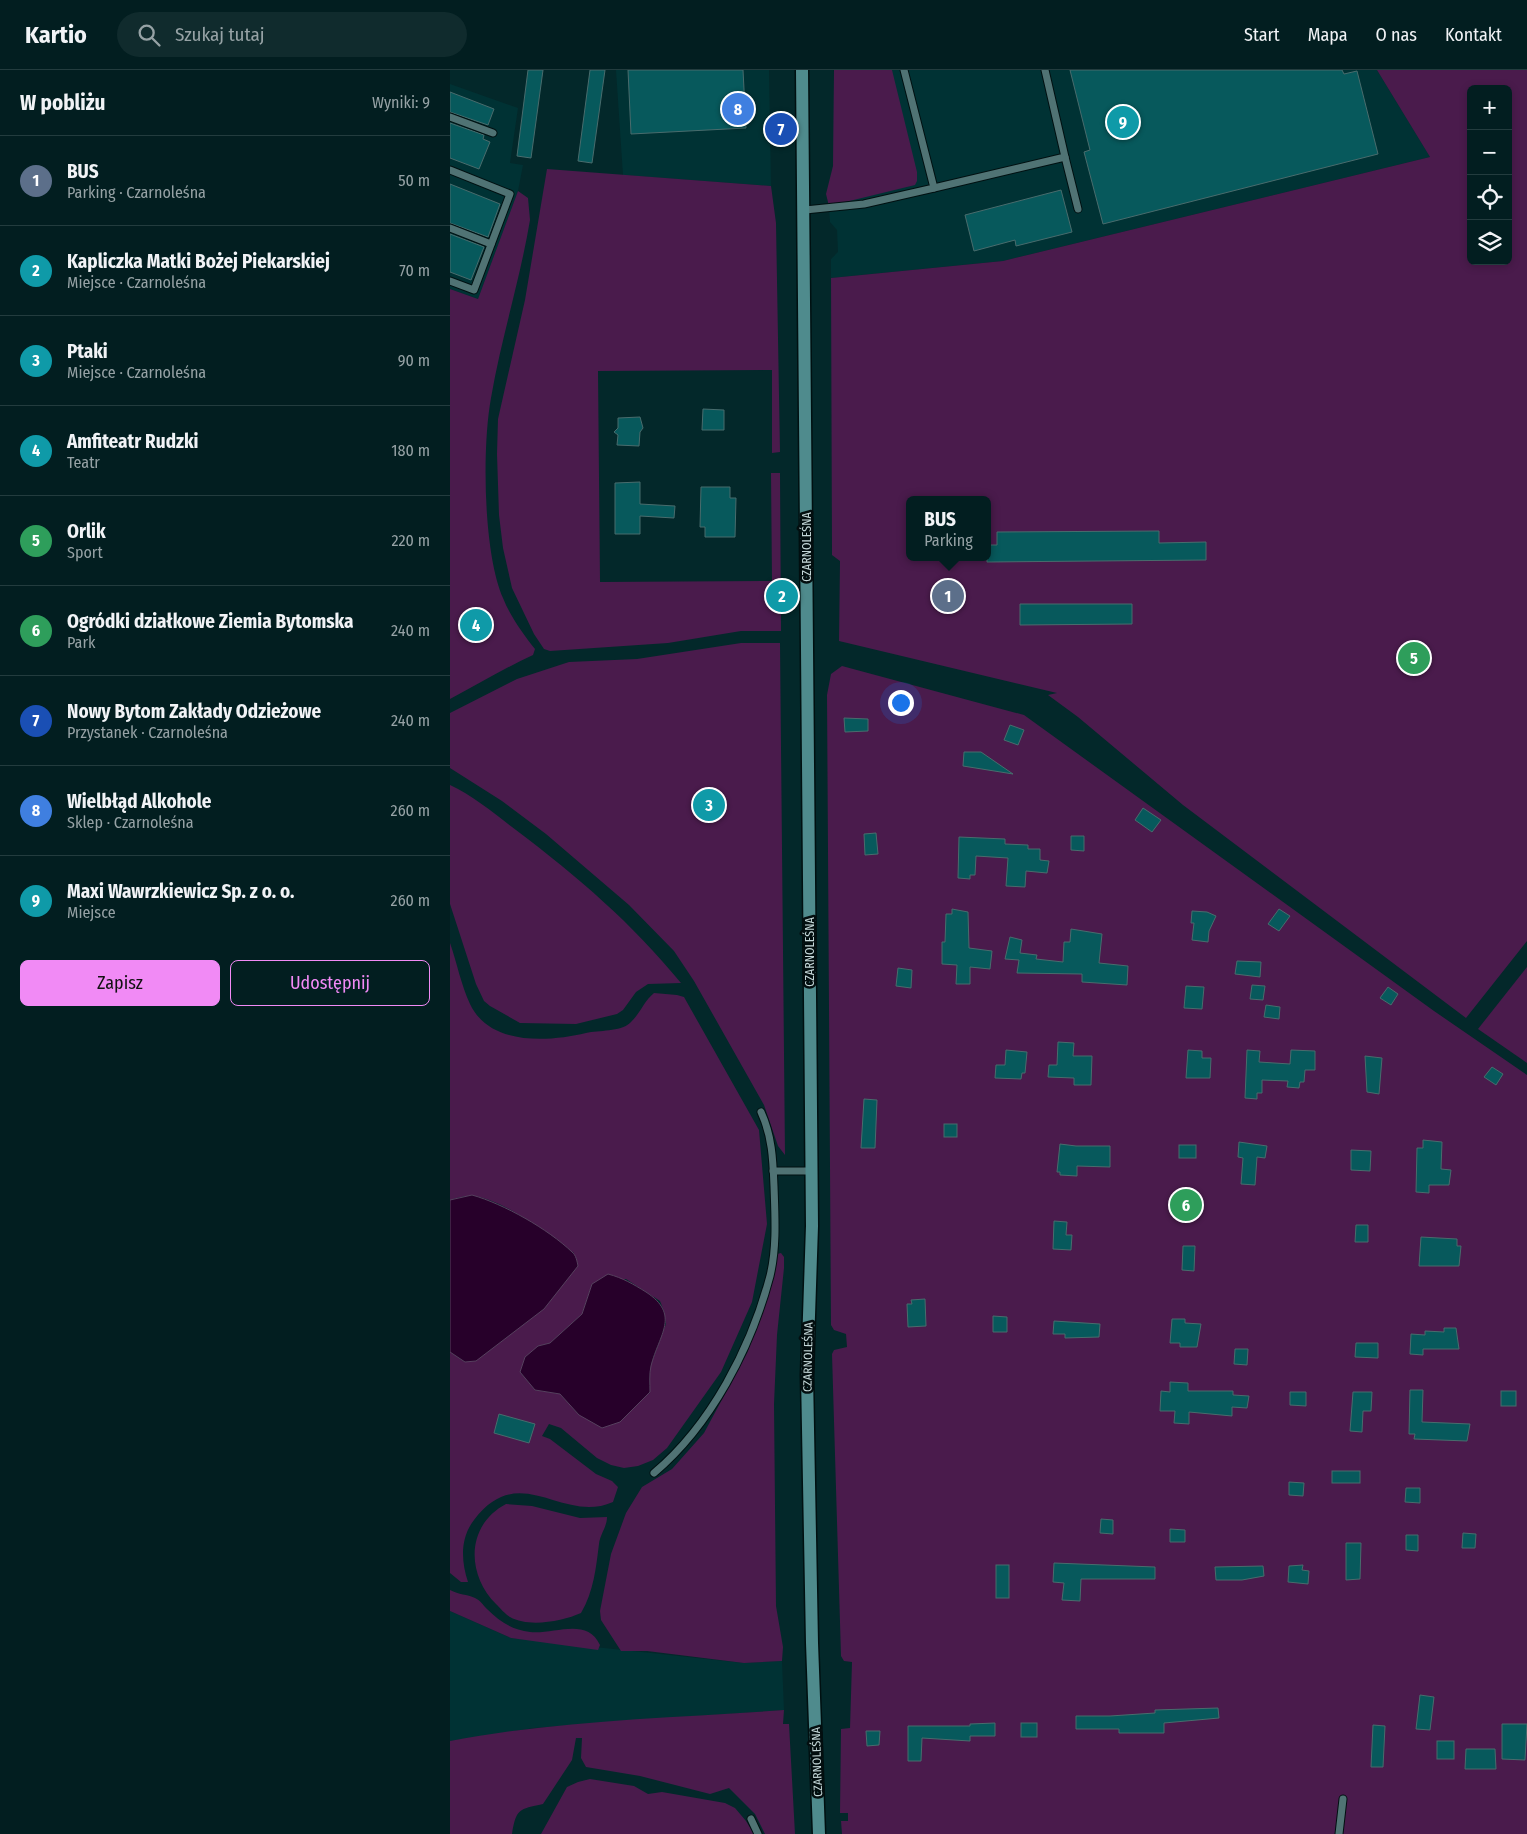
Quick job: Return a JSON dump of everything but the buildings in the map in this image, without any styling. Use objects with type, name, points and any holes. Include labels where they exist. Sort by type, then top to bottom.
[{"type":"street","name":"CZARNOLEŚNA","points":[[802,70],[805,210],[812,1171],[807,1375],[812,1643],[819,1834]]},
{"type":"lane","points":[[904,70],[934,188]]},
{"type":"lane","points":[[1045,70],[1078,209]]},
{"type":"lane","points":[[450,117],[494,133]]},
{"type":"lane","points":[[805,210],[864,204],[1066,157]]},
{"type":"lane","points":[[450,170],[510,194],[474,290],[450,280]]},
{"type":"lane","points":[[450,228],[491,244]]},
{"type":"lane","points":[[654,1473],[671,1459],[698,1426],[738,1358],[758,1313],[770,1275],[776,1234],[773,1170],[769,1131],[760,1112]]},
{"type":"lane","points":[[773,1170],[812,1171]]},
{"type":"lane","points":[[1339,1834],[1343,1799]]},
{"type":"lane","points":[[751,1819],[758,1834]]},
{"type":"shaded area","points":[[616,70],[769,70],[771,186],[623,175]]},
{"type":"shaded area","points":[[834,70],[1377,70],[1430,157],[1003,261],[831,278],[831,259],[838,252],[837,230],[830,222],[828,194],[833,166]]},
{"type":"shaded area","points":[[834,70],[892,70],[917,172],[915,185],[829,206],[826,194],[833,166]]},
{"type":"shaded area","points":[[1377,70],[1527,70],[1527,941],[1466,1018],[1183,805],[1078,717],[1048,695],[1057,693],[839,641],[840,561],[832,555],[831,278],[1003,261],[1430,157]]},
{"type":"shaded area","points":[[450,84],[518,108],[510,163],[523,165],[518,191],[478,299],[450,289]]},
{"type":"shaded area","points":[[547,169],[771,186],[776,223],[780,452],[772,453],[772,370],[598,371],[600,582],[772,581],[771,473],[780,473],[781,631],[741,631],[668,643],[550,651],[544,649],[534,634],[512,588],[503,548],[499,515],[497,454],[498,419],[525,300]]},
{"type":"shaded area","points":[[518,191],[528,198],[530,220],[491,398],[486,443],[486,499],[491,554],[496,578],[509,611],[535,649],[533,655],[450,699],[450,289],[478,299]]},
{"type":"shaded area","points":[[741,643],[780,643],[785,1155],[778,1146],[764,1105],[694,981],[674,951],[629,905],[546,834],[502,801],[450,768],[450,713],[517,679],[569,662],[637,659]]},
{"type":"shaded area","points":[[842,666],[1024,715],[1434,1011],[1527,1075],[1527,1834],[842,1834],[841,1821],[848,1821],[848,1813],[840,1813],[841,1729],[850,1728],[852,1662],[844,1661],[841,1656],[832,1354],[834,1350],[847,1347],[846,1334],[834,1330],[831,1325],[827,695],[831,674]]},
{"type":"shaded area","points":[[450,785],[484,806],[583,883],[643,940],[681,983],[648,984],[636,992],[623,1010],[617,1014],[576,1024],[520,1023],[484,1001],[476,984],[450,904]]},
{"type":"shaded area","points":[[450,943],[464,989],[470,1004],[479,1018],[491,1028],[521,1038],[555,1038],[621,1028],[637,1016],[654,993],[684,997],[759,1130],[767,1224],[752,1302],[721,1372],[667,1448],[653,1460],[638,1466],[624,1468],[611,1465],[597,1458],[561,1428],[549,1424],[542,1436],[550,1439],[596,1474],[612,1481],[618,1487],[613,1502],[594,1507],[576,1506],[525,1494],[508,1495],[491,1503],[474,1520],[466,1534],[463,1558],[468,1582],[461,1582],[450,1573],[450,1352],[465,1362],[574,1253],[526,1219],[498,1204],[473,1196],[464,1196],[450,1200]],"holes":[[[626,1279],[660,1301],[666,1324],[650,1367],[650,1393],[579,1415],[560,1394],[535,1390],[520,1372],[538,1346],[550,1343],[582,1314],[592,1284]]]},
{"type":"shaded area","points":[[1527,967],[1527,1063],[1478,1029]]},
{"type":"shaded area","points":[[472,1195],[498,1204],[538,1226],[573,1253],[578,1266],[544,1309],[476,1361],[465,1362],[450,1352],[450,1200]]},
{"type":"shaded area","points":[[781,1253],[784,1257],[784,1268],[777,1335],[774,1404],[776,1606],[783,1647],[782,1661],[744,1663],[647,1651],[621,1651],[601,1620],[600,1611],[611,1554],[626,1513],[642,1487],[672,1469],[704,1433],[747,1353],[770,1289],[777,1254]]},
{"type":"shaded area","points":[[608,1274],[628,1282],[657,1300],[663,1309],[665,1326],[651,1366],[650,1392],[620,1422],[602,1428],[579,1415],[560,1394],[535,1390],[520,1372],[525,1357],[538,1346],[550,1343],[582,1314],[592,1284]]},
{"type":"shaded area","points":[[506,1504],[532,1506],[580,1518],[607,1517],[600,1540],[592,1588],[581,1613],[556,1621],[527,1622],[510,1617],[504,1613],[486,1592],[479,1579],[475,1565],[477,1537],[483,1524],[493,1513]]},
{"type":"shaded area","points":[[450,1590],[477,1599],[496,1617],[517,1629],[539,1632],[578,1629],[587,1631],[594,1636],[600,1645],[598,1650],[511,1638],[450,1611]]},
{"type":"shaded area","points":[[450,1611],[511,1638],[744,1663],[782,1661],[784,1710],[534,1728],[450,1741]]},
{"type":"shaded area","points":[[784,1710],[783,1724],[789,1724],[795,1834],[765,1834],[755,1814],[729,1788],[710,1794],[640,1776],[586,1767],[581,1758],[582,1738],[576,1738],[572,1760],[543,1804],[529,1807],[520,1812],[515,1819],[512,1834],[450,1834],[450,1741],[533,1728],[574,1724]]},
{"type":"shaded area","points":[[590,1779],[634,1786],[648,1794],[662,1792],[725,1803],[735,1808],[754,1834],[541,1834],[567,1787]]},
{"type":"place","name":"Wielbłąd Alkohole","points":[[738,109]]},
{"type":"place","name":"Maxi Wawrzkiewicz Sp. z o. o.","points":[[1123,122]]},
{"type":"place","name":"Nowy Bytom Zakłady Odzieżowe","points":[[781,129]]},
{"type":"place","name":"Kapliczka Matki Bożej Piekarskiej","points":[[782,596]]},
{"type":"place","name":"BUS","points":[[948,596]]},
{"type":"place","name":"Amfiteatr Rudzki","points":[[476,625]]},
{"type":"place","name":"Orlik","points":[[1414,658]]},
{"type":"place","name":"Ptaki","points":[[709,805]]},
{"type":"place","name":"Ogródki działkowe Ziemia Bytomska","points":[[1186,1205]]}]
